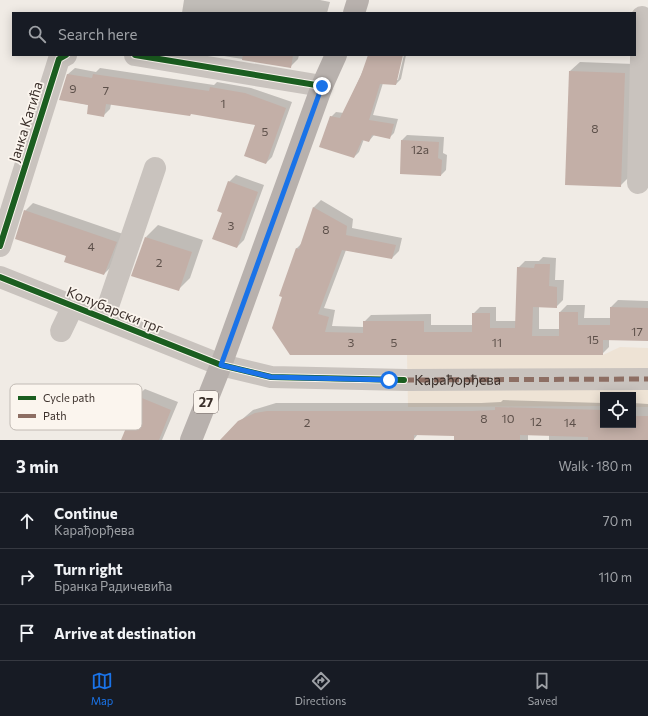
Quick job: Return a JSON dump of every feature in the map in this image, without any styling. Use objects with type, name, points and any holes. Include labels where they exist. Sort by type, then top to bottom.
[{"type":"main road","points":[[354,12],[358,0]]},
{"type":"main road","name":"27","points":[[192,440],[221,365],[322,86],[336,56]]},
{"type":"street","points":[[638,183],[642,17]]},
{"type":"street","name":"Јанка Катића","points":[[0,246],[59,59],[64,56]]},
{"type":"street","points":[[141,56],[322,86]]},
{"type":"street","points":[[104,318],[156,168]]},
{"type":"street","name":"Колубарски трг","points":[[0,277],[221,365]]},
{"type":"street","points":[[61,331],[73,306]]},
{"type":"street","name":"Карађорђева","points":[[221,365],[271,377],[404,380],[648,379]]},
{"type":"shaded area","points":[[620,347],[648,348],[648,407],[636,407],[636,392],[600,392],[600,406],[408,407],[407,355],[603,355]]},
{"type":"building","points":[[243,56],[293,56],[291,68],[242,60]]},
{"type":"building","points":[[368,56],[403,56],[396,85],[380,84],[369,120],[394,124],[390,139],[372,135],[369,142],[362,140],[354,158],[319,147],[330,116],[340,118],[361,75]]},
{"type":"building","points":[[569,71],[625,73],[621,187],[565,185]]},
{"type":"building","points":[[67,74],[92,78],[93,74],[209,91],[210,87],[245,93],[286,108],[266,164],[244,156],[255,125],[191,114],[190,116],[106,104],[104,117],[87,114],[88,105],[59,100]]},
{"type":"building","points":[[401,140],[439,142],[438,158],[442,160],[441,176],[400,174]]},
{"type":"building","points":[[228,181],[258,192],[237,248],[212,239],[222,213],[217,211]]},
{"type":"building","points":[[313,207],[347,226],[346,235],[396,245],[392,259],[342,250],[318,314],[329,317],[325,332],[363,333],[363,321],[424,321],[424,332],[472,332],[472,313],[490,313],[490,328],[515,328],[517,267],[534,268],[535,264],[550,264],[549,286],[557,287],[557,308],[533,307],[532,336],[559,336],[559,312],[578,312],[578,325],[610,325],[610,307],[648,308],[648,341],[603,340],[603,355],[290,355],[272,328],[282,297],[279,296],[296,248],[299,249]]},
{"type":"building","points":[[24,210],[117,242],[104,275],[64,262],[66,256],[15,239]]},
{"type":"building","points":[[145,237],[192,252],[179,291],[131,276]]},
{"type":"building","points":[[142,398],[171,410],[159,440],[121,440],[125,430],[142,430]]},
{"type":"building","points":[[495,407],[600,410],[600,428],[636,428],[636,416],[648,416],[648,440],[588,440],[588,437],[520,435],[520,440],[454,440],[454,436],[414,435],[414,440],[220,440],[238,421],[255,413],[267,411],[495,410]]},
{"type":"marked path","points":[[404,380],[648,379]]},
{"type":"cycle path","points":[[0,246],[59,59],[64,56]]},
{"type":"cycle path","points":[[141,56],[322,86]]},
{"type":"cycle path","points":[[0,277],[221,365],[271,377],[404,380]]},
{"type":"route","points":[[322,86],[221,365],[271,377],[389,380]]}]
